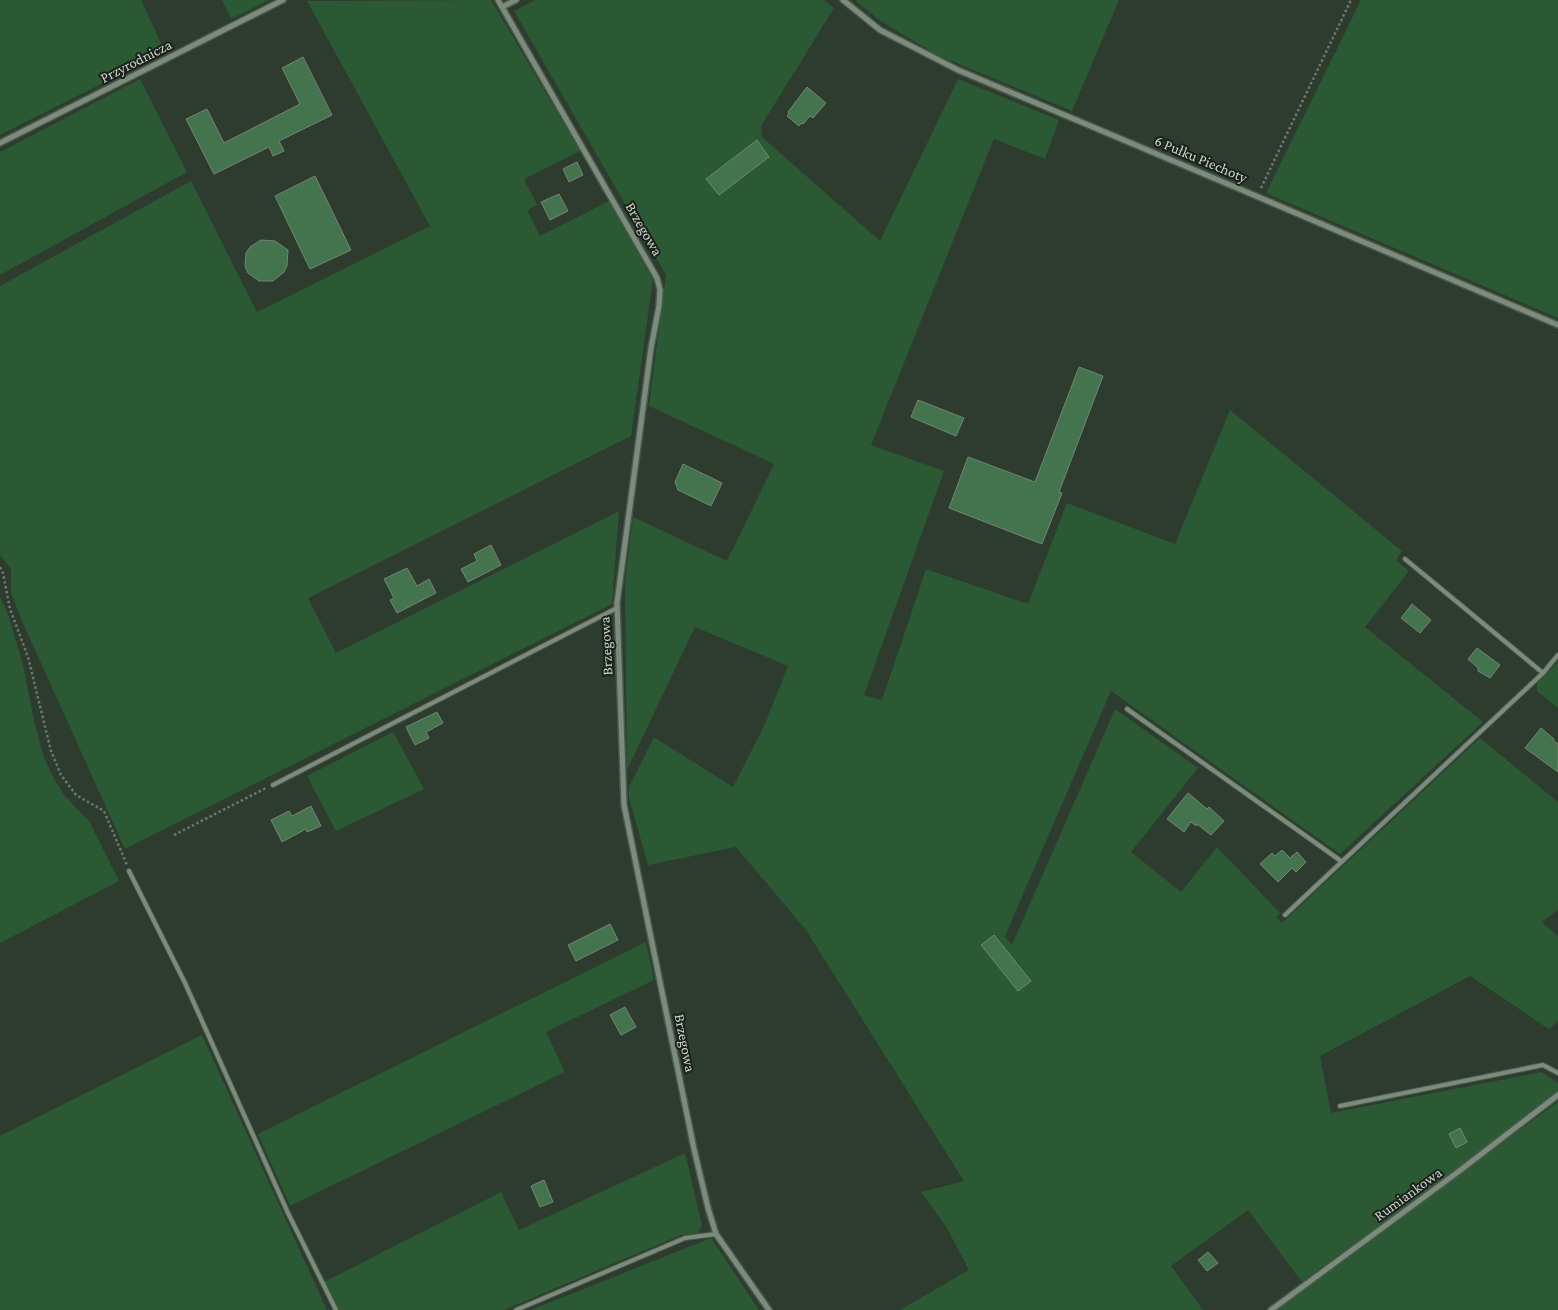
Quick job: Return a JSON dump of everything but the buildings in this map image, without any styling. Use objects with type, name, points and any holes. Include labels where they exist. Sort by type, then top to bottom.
[{"type":"street","name":"Przyrodnicza","points":[[0,143],[283,0]]},
{"type":"street","name":"Brzegowa","points":[[498,0],[658,278],[660,290],[617,608],[624,805],[694,1149],[708,1208],[716,1234],[769,1310]]},
{"type":"street","points":[[502,7],[516,0]]},
{"type":"street","name":"6 Pułku Piechoty","points":[[843,0],[880,30],[958,70],[1558,326]]},
{"type":"street","name":"Rumiankowa","points":[[1270,1310],[1458,1172],[1558,1095]]},
{"type":"lane","points":[[1404,559],[1543,673]]},
{"type":"lane","points":[[273,785],[617,608]]},
{"type":"lane","points":[[1285,915],[1543,673],[1558,654]]},
{"type":"lane","points":[[1127,709],[1341,861]]},
{"type":"lane","points":[[129,871],[186,983],[288,1213],[336,1310]]},
{"type":"lane","points":[[1340,1106],[1543,1065],[1558,1073]]},
{"type":"lane","points":[[516,1310],[685,1238],[716,1234]]},
{"type":"path","points":[[1257,196],[1351,0]]},
{"type":"path","points":[[0,567],[3,573],[10,609],[28,657],[52,751],[61,775],[76,795],[104,811],[129,871]]},
{"type":"path","points":[[174,835],[273,785]]},
{"type":"green space","points":[[0,0],[141,0],[165,52],[0,135]]},
{"type":"green space","points":[[222,0],[269,0],[231,19]]},
{"type":"green space","points":[[491,0],[580,151],[524,179],[537,205],[527,210],[540,236],[609,201],[653,280],[631,436],[308,598],[336,653],[619,511],[612,604],[125,849],[22,621],[11,593],[11,569],[0,555],[0,286],[191,181],[257,312],[430,226],[307,1]]},
{"type":"green space","points":[[535,0],[824,0],[834,8],[761,126],[762,137],[880,241],[958,79],[1059,120],[1045,159],[994,139],[871,445],[944,471],[864,695],[882,700],[926,569],[1028,604],[1067,503],[1175,544],[1230,410],[1402,551],[1396,560],[1409,571],[1365,627],[1483,722],[1340,854],[1111,691],[1005,936],[1012,945],[1115,709],[1198,768],[1131,852],[1181,892],[1217,847],[1280,913],[1276,917],[1282,923],[1480,738],[1558,802],[1558,910],[1542,922],[1558,936],[1558,1021],[1549,1029],[1470,976],[1320,1056],[1331,1113],[1542,1072],[1558,1083],[1558,1091],[1479,1152],[1302,1282],[1248,1210],[1171,1266],[1203,1310],[900,1310],[969,1270],[947,1228],[921,1192],[964,1181],[806,930],[736,847],[648,865],[629,798],[629,787],[654,737],[733,787],[764,726],[788,666],[695,627],[627,770],[625,582],[633,517],[727,561],[774,464],[649,406],[666,275],[514,11]]},
{"type":"green space","points":[[855,0],[1119,0],[1072,111],[937,55],[879,20]]},
{"type":"green space","points":[[1361,0],[1558,0],[1558,318],[1266,193]]},
{"type":"green space","points":[[140,79],[187,172],[0,275],[0,152]]},
{"type":"green space","points":[[0,597],[8,614],[23,665],[43,755],[64,795],[89,821],[119,881],[0,943]]},
{"type":"green space","points":[[1558,662],[1558,708],[1537,691],[1537,683]]},
{"type":"green space","points":[[393,732],[424,789],[336,831],[307,776]]},
{"type":"green space","points":[[646,942],[654,980],[546,1032],[565,1072],[290,1206],[258,1134]]},
{"type":"green space","points":[[202,1035],[327,1310],[0,1310],[0,1136]]},
{"type":"green space","points":[[1558,1102],[1558,1310],[1276,1310]]},
{"type":"green space","points":[[685,1153],[702,1225],[698,1233],[681,1235],[504,1310],[339,1310],[324,1282],[501,1192],[519,1230]]},
{"type":"green space","points":[[711,1238],[759,1310],[531,1310]]}]
